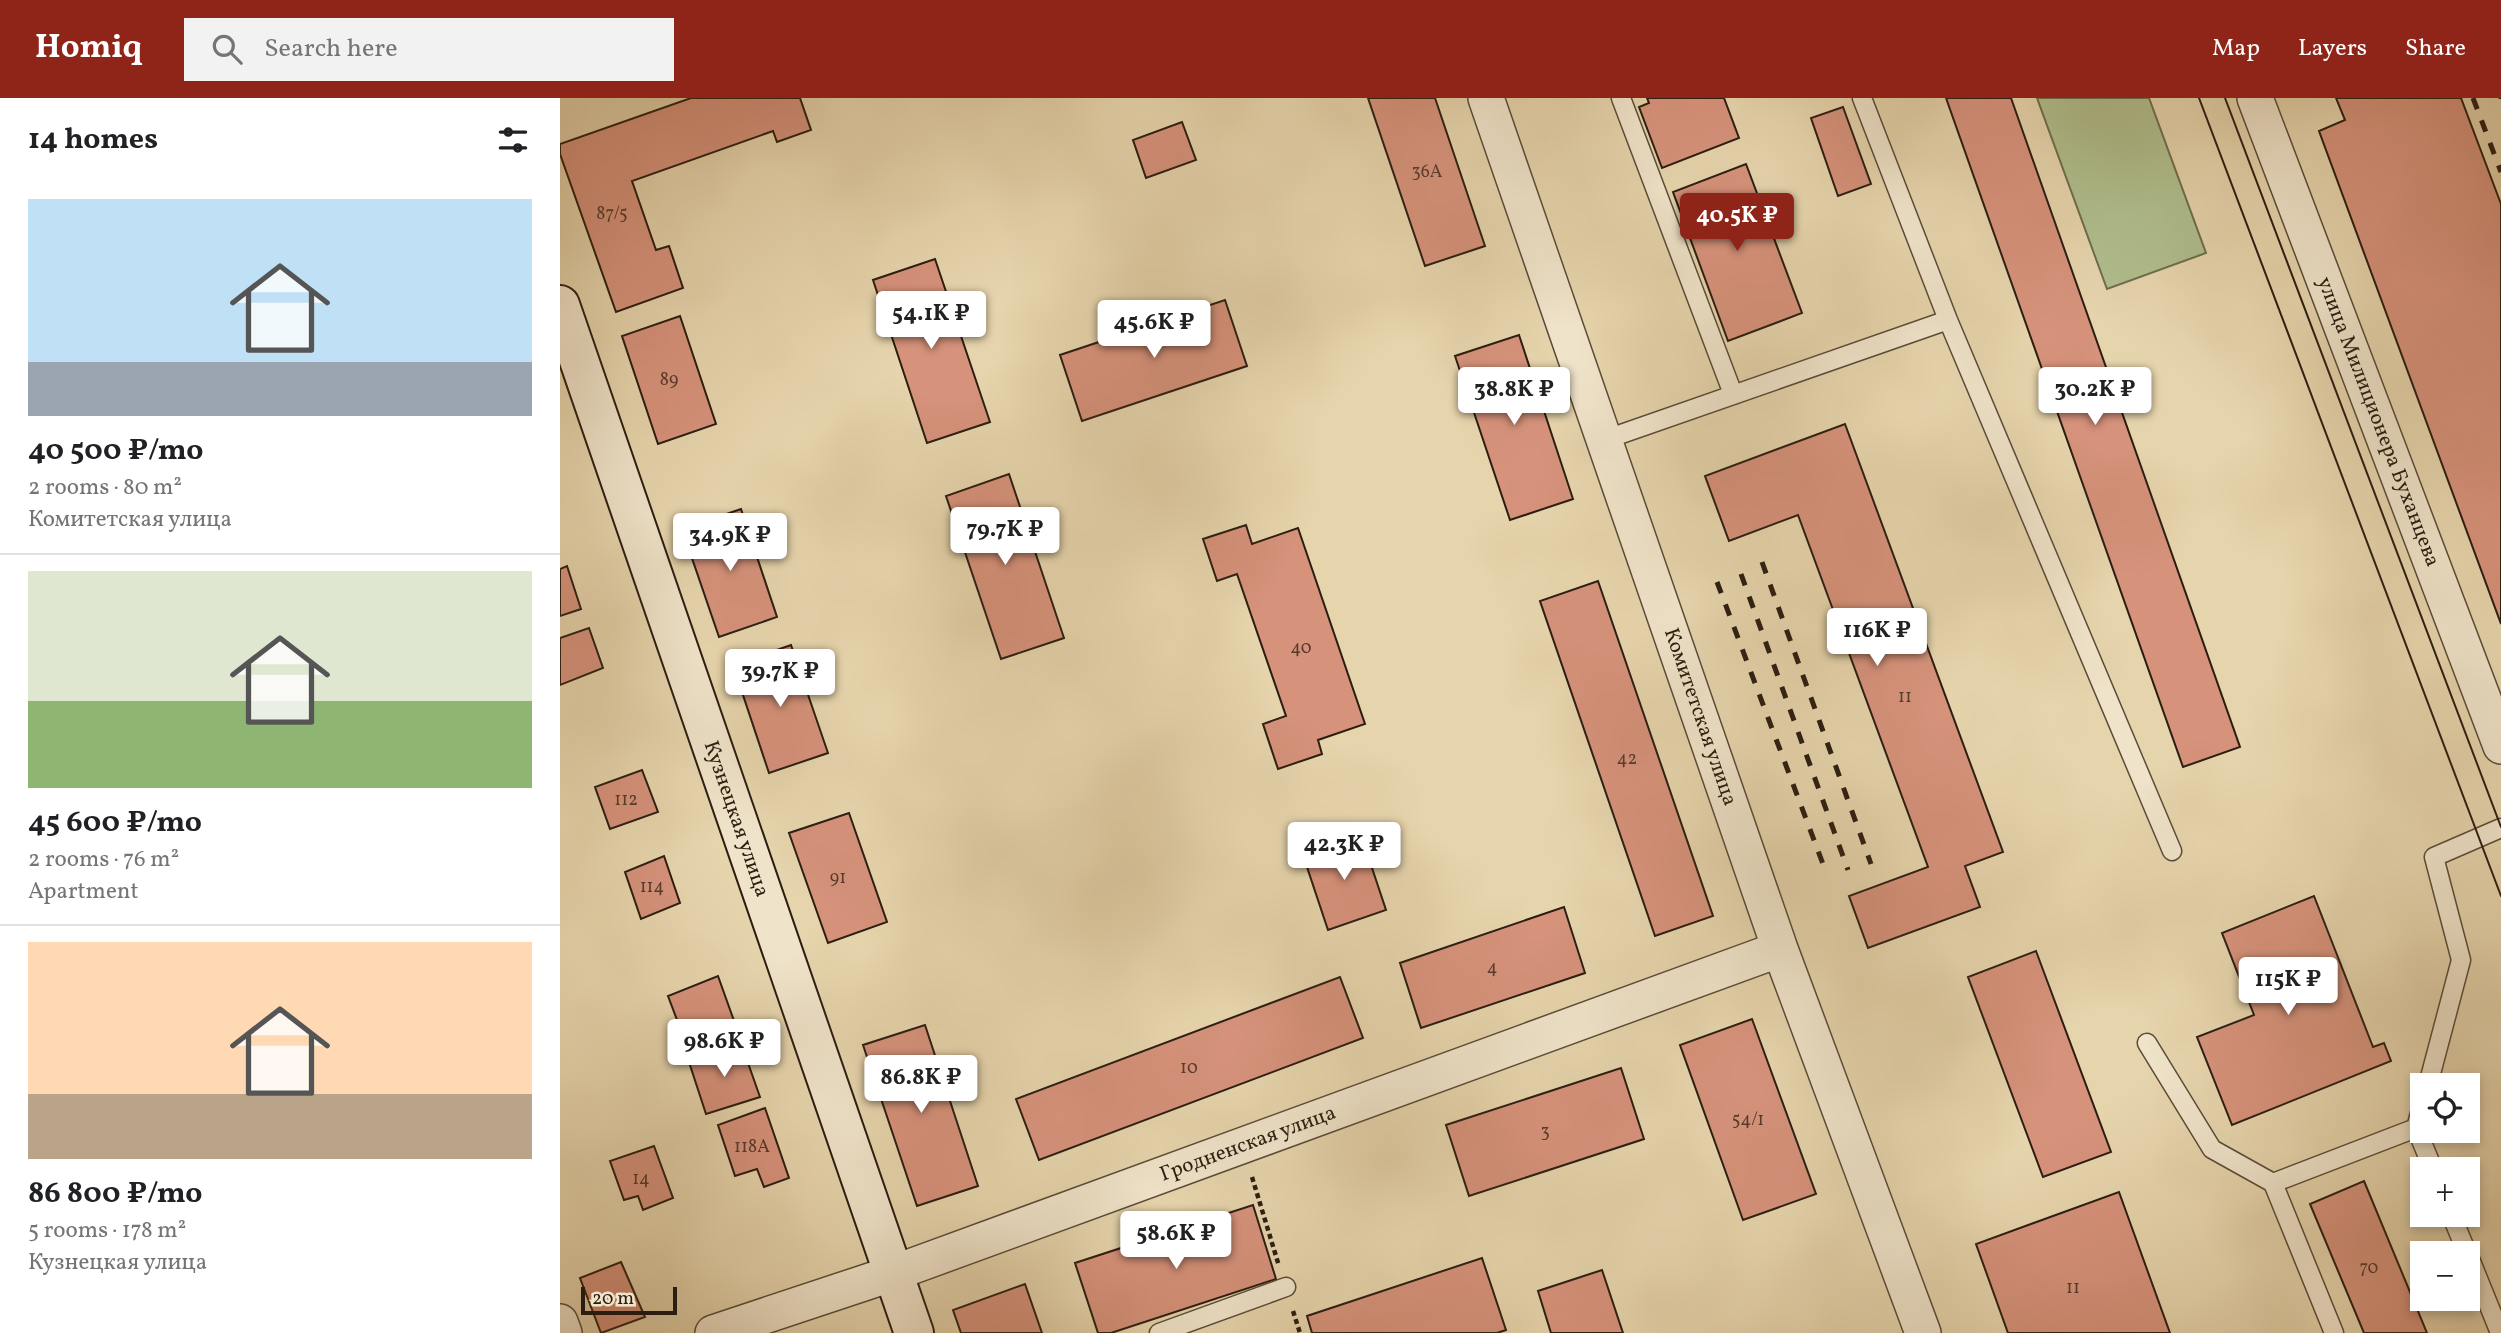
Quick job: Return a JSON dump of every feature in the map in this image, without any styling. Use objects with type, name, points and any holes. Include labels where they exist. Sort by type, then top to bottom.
[{"type":"street","name":"Комитетская улица","points":[[1486,98],[1780,949],[1923,1333]]},
{"type":"street","name":"улица Милиционера Буханцева","points":[[2255,98],[2501,746]]},
{"type":"street","name":"Кузнецкая улица","points":[[560,305],[891,1274],[914,1333]]},
{"type":"street","name":"Гродненская улица","points":[[713,1333],[891,1274],[1780,949]]},
{"type":"street","points":[[560,1322],[564,1333]]},
{"type":"lane","points":[[1621,98],[1733,394]]},
{"type":"lane","points":[[1862,98],[1948,320],[2172,851]]},
{"type":"lane","points":[[1605,440],[1948,320]]},
{"type":"lane","points":[[2431,1073],[2461,960],[2434,857],[2501,828]]},
{"type":"lane","points":[[2147,1043],[2213,1149],[2273,1183],[2334,1333]]},
{"type":"lane","points":[[2273,1183],[2410,1130]]},
{"type":"lane","points":[[2480,1285],[2500,1333]]},
{"type":"lane","points":[[1159,1333],[1286,1287]]},
{"type":"path","points":[[1242,1146],[1300,1333]]},
{"type":"green space","points":[[2037,98],[2149,98],[2206,253],[2107,289]]},
{"type":"building","points":[[691,98],[800,98],[811,130],[777,142],[773,131],[632,181],[656,250],[669,246],[683,288],[616,312],[560,154],[560,144]]},
{"type":"building","points":[[1368,98],[1435,98],[1485,246],[1425,266]]},
{"type":"building","points":[[1647,98],[1724,98],[1739,138],[1662,168],[1639,107],[1649,103]]},
{"type":"building","points":[[1946,98],[2011,98],[2240,747],[2183,767]]},
{"type":"building","points":[[2336,98],[2461,98],[2501,204],[2501,624],[2319,131],[2345,120]]},
{"type":"building","points":[[1843,107],[1871,184],[1838,196],[1811,118]]},
{"type":"building","points":[[1182,122],[1196,160],[1146,178],[1133,140]]},
{"type":"building","points":[[1746,164],[1802,313],[1728,341],[1673,192]]},
{"type":"building","points":[[935,259],[990,422],[927,443],[873,280]]},
{"type":"building","points":[[1225,300],[1247,366],[1082,421],[1060,355]]},
{"type":"building","points":[[680,316],[716,424],[658,444],[622,336]]},
{"type":"building","points":[[1519,335],[1573,499],[1510,520],[1455,356]]},
{"type":"building","points":[[1845,424],[2003,852],[1965,866],[1980,907],[1868,948],[1849,896],[1928,867],[1798,515],[1729,541],[1705,476]]},
{"type":"building","points":[[1009,474],[1064,638],[1001,659],[946,496]]},
{"type":"building","points":[[741,509],[777,617],[719,637],[682,529]]},
{"type":"building","points":[[1246,525],[1252,544],[1298,528],[1365,724],[1318,740],[1322,754],[1278,769],[1263,724],[1286,716],[1237,574],[1217,581],[1203,539]]},
{"type":"building","points":[[567,566],[581,609],[560,616],[560,569]]},
{"type":"building","points":[[1598,581],[1713,916],[1655,936],[1540,601]]},
{"type":"building","points":[[589,628],[603,668],[560,685],[560,638]]},
{"type":"building","points":[[791,645],[828,753],[769,773],[733,665]]},
{"type":"building","points":[[642,770],[658,812],[610,829],[595,787]]},
{"type":"building","points":[[849,813],[887,922],[828,943],[789,833]]},
{"type":"building","points":[[1361,835],[1386,910],[1328,930],[1303,855]]},
{"type":"building","points":[[664,856],[680,903],[641,919],[625,872]]},
{"type":"building","points":[[2314,896],[2373,1047],[2384,1043],[2391,1061],[2232,1125],[2197,1037],[2254,1015],[2222,933]]},
{"type":"building","points":[[1564,907],[1585,973],[1421,1028],[1400,963]]},
{"type":"building","points":[[2036,951],[2111,1152],[2043,1177],[1968,977]]},
{"type":"building","points":[[718,976],[738,1032],[688,1049],[668,996]]},
{"type":"building","points":[[1340,977],[1363,1038],[1039,1160],[1016,1099]]},
{"type":"building","points":[[1752,1019],[1816,1194],[1743,1220],[1680,1045]]},
{"type":"building","points":[[925,1025],[978,1186],[917,1206],[863,1045]]},
{"type":"building","points":[[741,1043],[760,1097],[706,1114],[689,1062]]},
{"type":"building","points":[[1621,1068],[1644,1139],[1469,1196],[1446,1125]]},
{"type":"building","points":[[765,1108],[789,1178],[764,1187],[757,1169],[735,1176],[718,1125]]},
{"type":"building","points":[[654,1146],[673,1198],[643,1210],[638,1196],[624,1200],[610,1161]]},
{"type":"building","points":[[2364,1181],[2410,1292],[2410,1311],[2418,1311],[2427,1333],[2364,1333],[2310,1204]]},
{"type":"building","points":[[2119,1192],[2170,1333],[2008,1333],[1976,1244]]},
{"type":"building","points":[[1253,1205],[1276,1279],[1111,1333],[1098,1333],[1075,1263]]},
{"type":"building","points":[[1482,1258],[1506,1330],[1497,1333],[1312,1333],[1307,1316]]},
{"type":"building","points":[[621,1262],[645,1317],[601,1333],[580,1278]]},
{"type":"building","points":[[1602,1270],[1623,1333],[1551,1333],[1538,1291]]},
{"type":"building","points":[[1025,1284],[1042,1333],[961,1333],[953,1310]]},
{"type":"tram line","points":[[2199,98],[2501,896]]},
{"type":"tram line","points":[[2225,98],[2501,827]]},
{"type":"railway","points":[[2473,98],[2501,172]]},
{"type":"railway","points":[[1762,562],[1871,864]]},
{"type":"railway","points":[[1741,574],[1848,870]]},
{"type":"railway","points":[[1717,582],[1826,872]]}]
